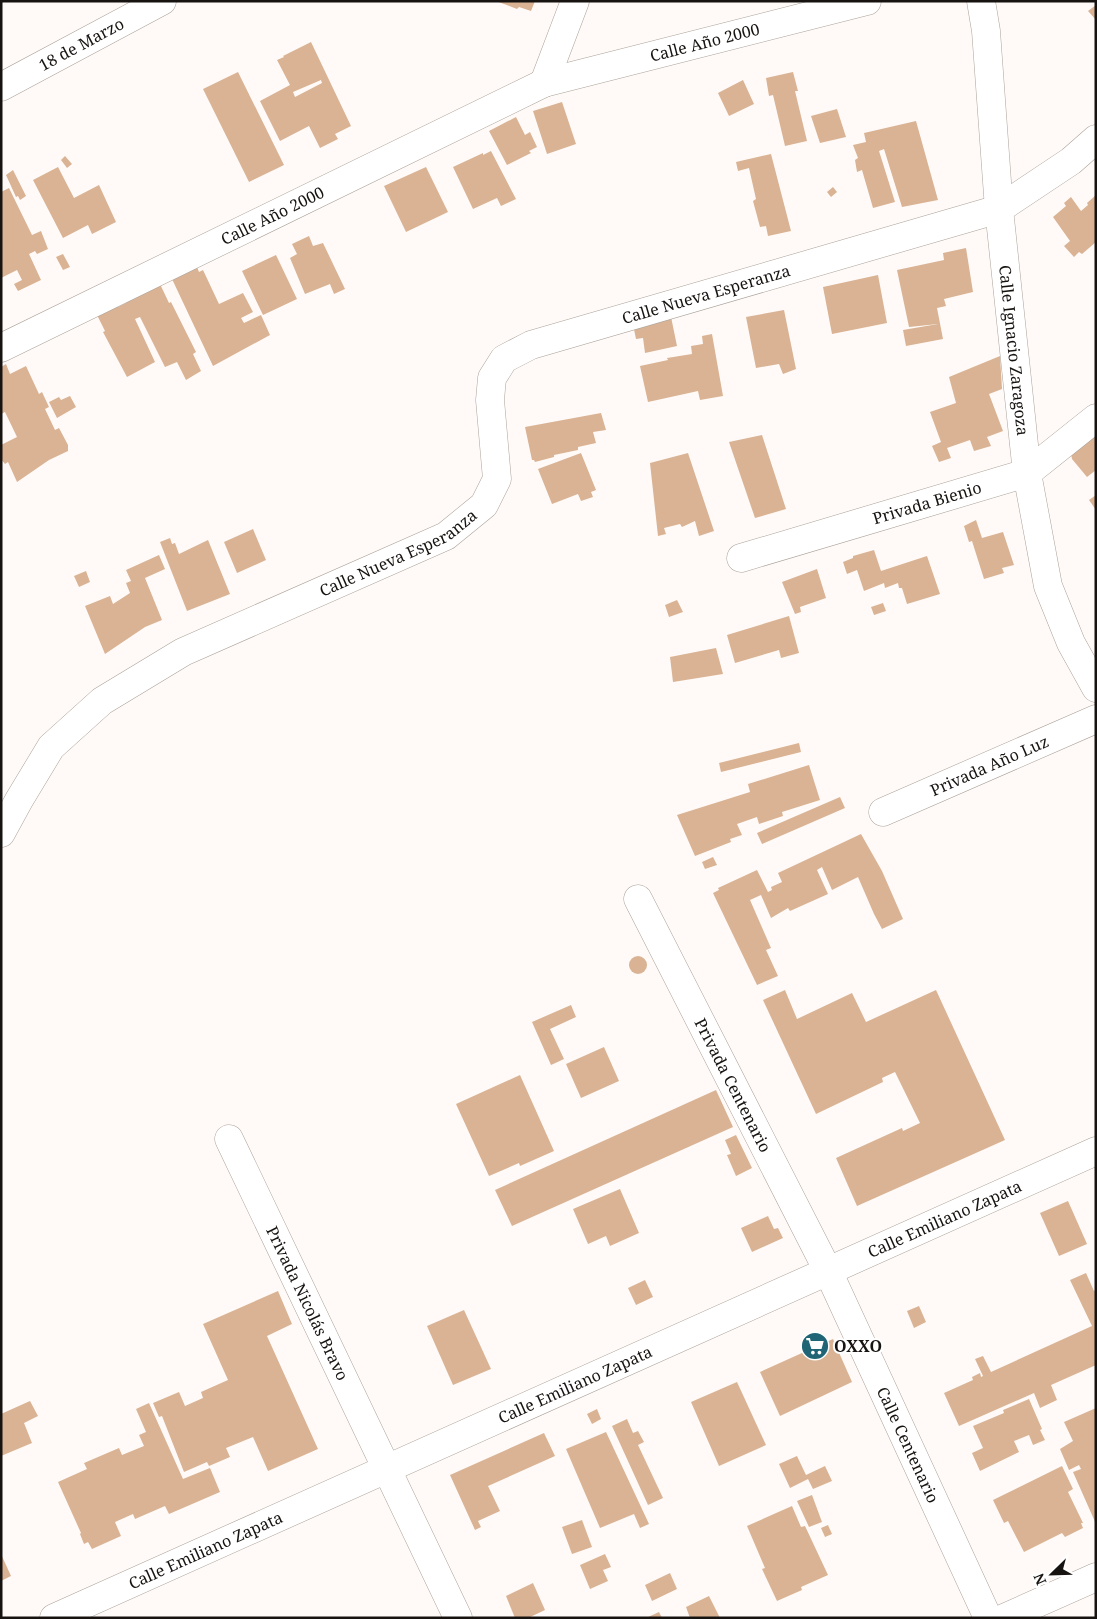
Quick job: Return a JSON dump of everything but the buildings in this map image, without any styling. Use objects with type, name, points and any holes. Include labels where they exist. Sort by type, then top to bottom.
[{"type":"street","name":"18 de Marzo","points":[[1,87],[118,11],[162,1]]},
{"type":"street","points":[[544,83],[575,1]]},
{"type":"street","name":"Calle Año 2000","points":[[1,348],[544,83],[867,1]]},
{"type":"street","name":"Calle Ignacio Zaragoza","points":[[980,1],[986,31],[999,209],[1027,473],[1048,586],[1070,643],[1096,688]]},
{"type":"street","name":"Calle Nueva Esperanza","points":[[1,833],[51,747],[102,701],[183,652],[446,536],[484,505],[497,479],[490,400],[492,378],[504,359],[531,344],[999,209],[1071,161],[1096,139]]},
{"type":"street","name":"Privada Bienio","points":[[742,558],[1027,473],[1096,418]]},
{"type":"street","name":"Privada Año Luz","points":[[883,812],[1096,719]]},
{"type":"street","name":"Privada Centenario","points":[[638,898],[828,1271]]},
{"type":"street","name":"Privada Nicolás Bravo","points":[[228,1139],[388,1468],[458,1618]]},
{"type":"street","name":"Calle Emiliano Zapata","points":[[54,1618],[1096,1151]]},
{"type":"street","name":"Calle Centenario","points":[[828,1271],[988,1618]]},
{"type":"street","points":[[1004,1618],[1096,1577]]},
{"type":"place","name":"OXXO","points":[[815,1346]]}]
